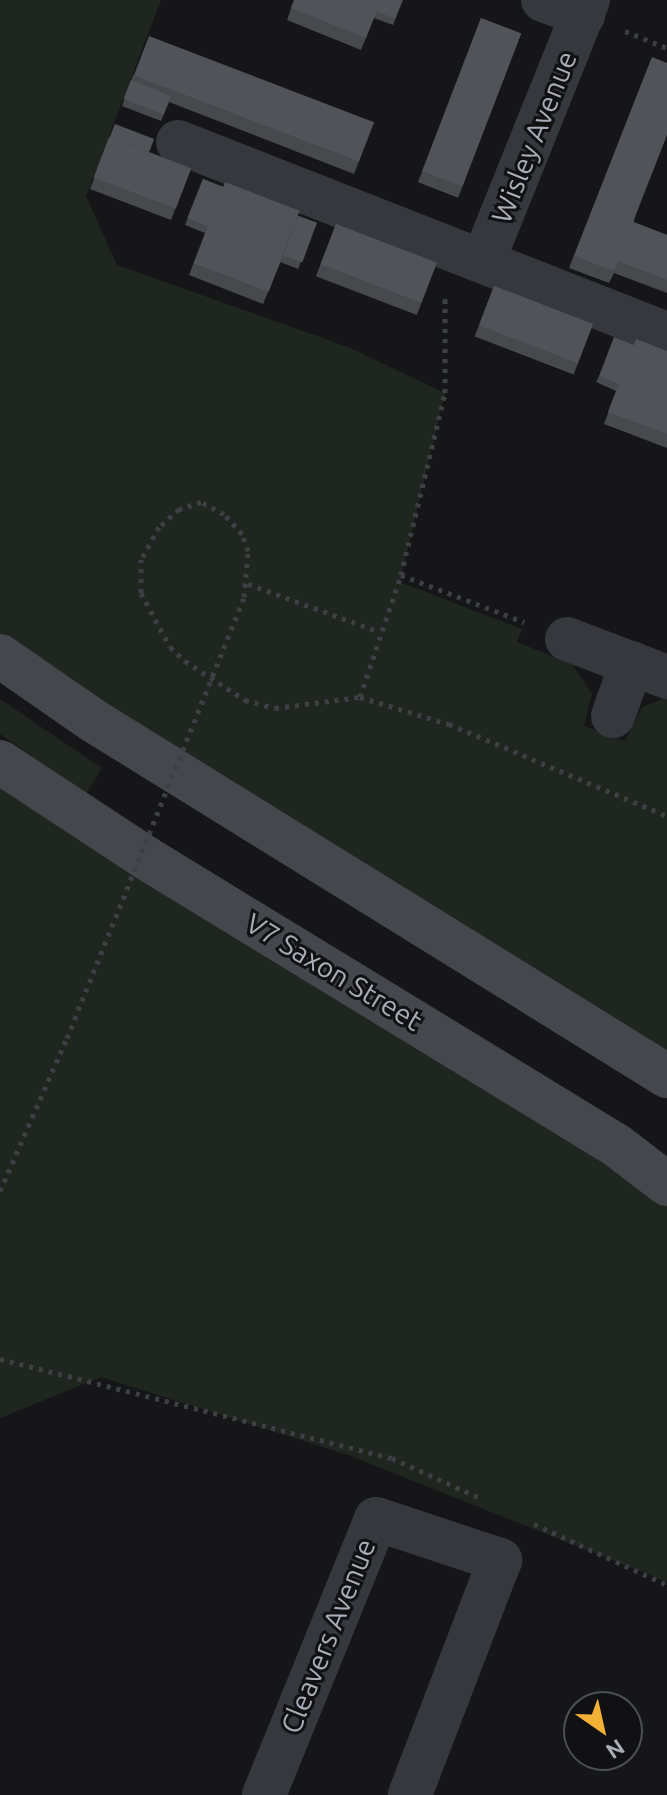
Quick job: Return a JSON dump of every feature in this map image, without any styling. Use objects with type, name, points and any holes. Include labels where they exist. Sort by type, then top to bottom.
[{"type":"street","name":"Wisley Avenue","points":[[470,254],[571,5]]},
{"type":"street","points":[[178,142],[470,254],[667,334]]},
{"type":"street","points":[[567,639],[650,670],[613,716]]},
{"type":"street","points":[[0,656],[107,729],[667,1076]]},
{"type":"street","name":"V7 Saxon Street","points":[[0,762],[146,858],[616,1145],[667,1184]]},
{"type":"street","name":"Cleavers Avenue","points":[[264,1795],[376,1519],[500,1560],[410,1795]]},
{"type":"path","points":[[360,697],[401,575],[445,393],[445,278],[470,254]]},
{"type":"path","points":[[0,1191],[67,1038],[244,597],[248,584],[242,534],[224,514],[201,502],[179,509],[159,527],[141,559],[141,593],[170,647],[223,688],[275,708],[360,697],[449,724],[667,816]]},
{"type":"path","points":[[401,575],[567,639]]},
{"type":"path","points":[[248,584],[380,632]]},
{"type":"path","points":[[0,1359],[392,1458],[493,1505]]},
{"type":"path","points":[[522,1518],[667,1585]]},
{"type":"shaded area","points":[[0,0],[161,0],[86,196],[117,265],[348,347],[445,393],[400,582],[522,629],[517,642],[572,664],[592,694],[584,726],[625,741],[642,707],[667,697],[667,1076],[0,656]]},
{"type":"shaded area","points":[[0,699],[102,768],[86,794],[0,734]]},
{"type":"shaded area","points":[[0,762],[667,1184],[667,1582],[351,1456],[101,1377],[0,1418]]},
{"type":"building","points":[[294,0],[381,0],[366,38],[291,8]]},
{"type":"building","points":[[381,0],[402,0],[395,19],[376,11]]},
{"type":"building","points":[[481,18],[521,33],[462,187],[422,171]]},
{"type":"building","points":[[149,36],[374,122],[359,162],[134,75]]},
{"type":"building","points":[[652,57],[667,63],[667,135],[633,222],[667,235],[667,280],[618,261],[614,271],[574,256]]},
{"type":"building","points":[[131,80],[171,96],[163,115],[124,99]]},
{"type":"building","points":[[115,124],[154,139],[149,152],[110,137]]},
{"type":"building","points":[[109,137],[191,169],[176,209],[94,177]]},
{"type":"building","points":[[203,179],[223,187],[208,226],[187,218]]},
{"type":"building","points":[[225,182],[300,211],[269,292],[194,263]]},
{"type":"building","points":[[298,216],[317,223],[302,262],[284,255]]},
{"type":"building","points":[[336,224],[437,263],[421,303],[321,264]]},
{"type":"building","points":[[494,286],[593,324],[578,363],[479,325]]},
{"type":"building","points":[[614,337],[635,345],[619,384],[599,376]]},
{"type":"building","points":[[636,339],[667,351],[667,434],[608,412]]}]
